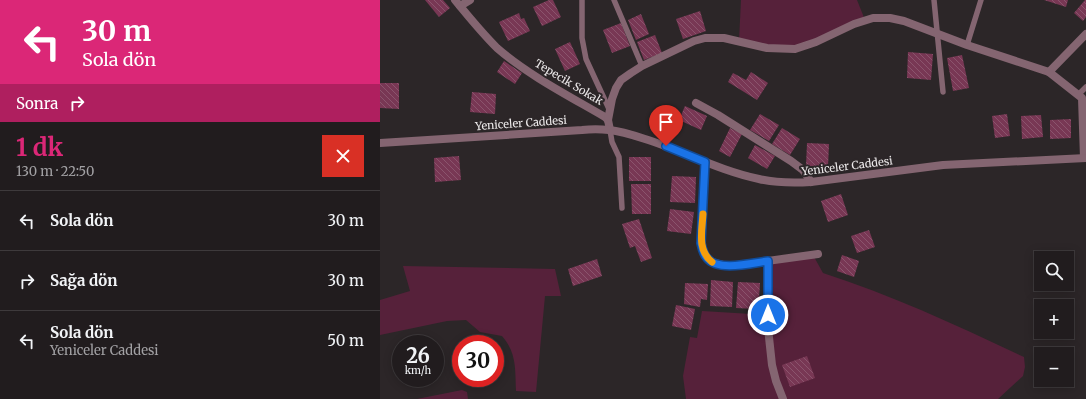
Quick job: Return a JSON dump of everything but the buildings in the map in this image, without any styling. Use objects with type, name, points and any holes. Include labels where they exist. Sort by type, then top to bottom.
[{"type":"street","points":[[457,3],[470,0]]},
{"type":"street","name":"Tepecik Sokak","points":[[457,3],[497,48],[518,64],[608,120],[610,130]]},
{"type":"street","points":[[608,120],[609,109],[616,88],[621,80],[642,66],[694,41],[705,38],[724,38],[767,48],[795,49],[816,42],[854,24],[873,18],[897,18],[967,45],[1049,72],[1082,98],[1085,158]]},
{"type":"street","points":[[1049,72],[1086,34]]},
{"type":"street","points":[[696,103],[718,115],[791,161],[803,170],[811,182]]},
{"type":"street","name":"Yeniceler Caddesi","points":[[380,143],[582,130],[610,130],[652,141],[741,175],[760,179],[796,183],[943,165],[1085,158]]},
{"type":"street","points":[[705,162],[701,243],[707,258],[718,265],[731,266],[818,254]]},
{"type":"street","points":[[768,261],[768,328],[772,365],[783,399]]},
{"type":"lane","points":[[582,0],[582,38],[586,59],[609,109]]},
{"type":"lane","points":[[614,0],[642,66]]},
{"type":"lane","points":[[934,0],[943,92]]},
{"type":"lane","points":[[967,45],[981,0]]},
{"type":"lane","points":[[1078,95],[1086,87]]},
{"type":"lane","name":"Tepecik Sokak","points":[[610,130],[612,142],[619,157],[622,208]]},
{"type":"shaded area","points":[[741,0],[857,0],[865,20],[795,49],[739,41]]},
{"type":"shaded area","points":[[813,255],[823,273],[900,301],[1024,357],[1025,367],[1023,376],[998,399],[686,399],[683,376],[690,337],[697,338],[702,311],[768,315],[768,261]]},
{"type":"shaded area","points":[[403,266],[555,269],[561,296],[545,296],[536,392],[516,391],[513,355],[504,338],[504,335],[480,332],[466,320],[447,321],[380,335],[380,300],[410,291]]},
{"type":"shaded area","points":[[462,390],[467,392],[468,399],[417,399]]},
{"type":"slow traffic","points":[[703,214],[701,243],[707,258],[712,262]]},
{"type":"route","points":[[666,146],[705,162],[701,243],[707,258],[718,265],[731,266],[768,261],[768,315]]}]
